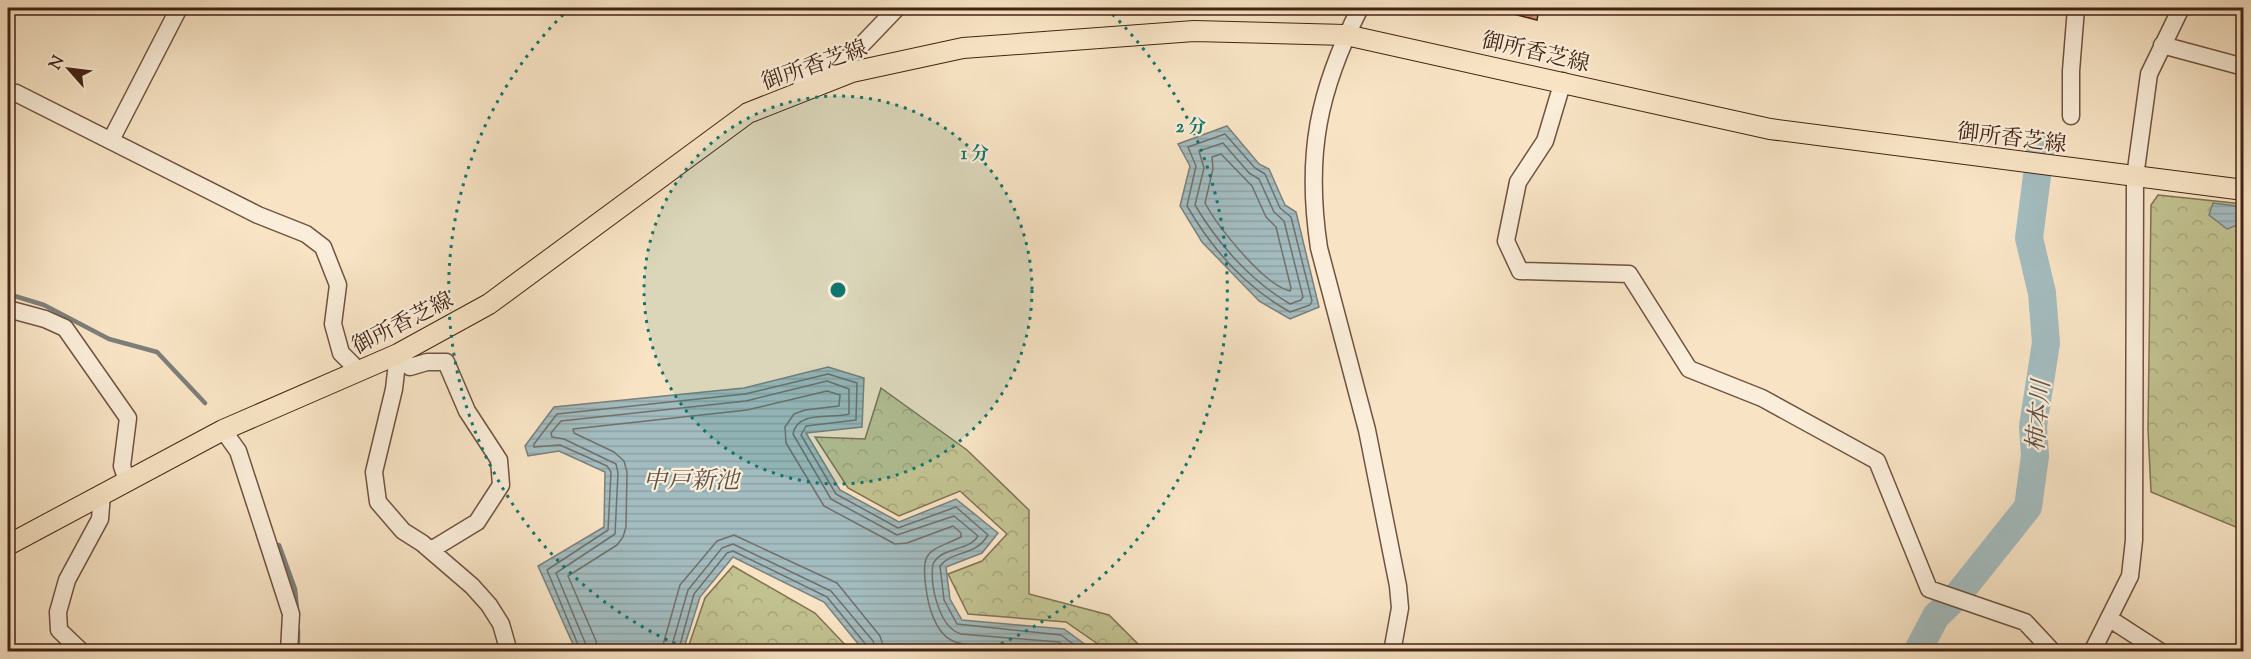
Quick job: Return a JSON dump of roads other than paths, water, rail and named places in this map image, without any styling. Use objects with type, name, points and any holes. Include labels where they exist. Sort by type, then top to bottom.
[{"type":"main road","name":"御所香芝線","points":[[8,545],[224,430],[398,354],[489,304],[748,113],[861,70],[963,48],[1194,31],[1346,35],[1563,81],[1770,129],[2244,190]]},
{"type":"street","points":[[111,140],[179,8]]},
{"type":"street","points":[[798,93],[807,76],[850,56],[897,8]]},
{"type":"street","points":[[1360,8],[1327,82],[1316,129],[1313,161],[1314,218],[1326,279],[1367,430],[1398,586],[1400,608],[1392,651]]},
{"type":"street","points":[[2071,116],[2071,71],[2076,8]]},
{"type":"street","points":[[2092,651],[2130,576],[2134,540],[2135,177],[2144,94],[2149,74],[2181,8]]},
{"type":"street","points":[[2162,45],[2244,67]]},
{"type":"street","points":[[856,51],[861,70]]},
{"type":"street","points":[[1563,81],[1545,141],[1518,182],[1506,242],[1520,271],[1629,273],[1689,369],[1762,398],[1877,461],[1929,589],[2025,622],[2053,651]]},
{"type":"street","points":[[8,92],[16,93],[258,215],[306,234],[323,247],[338,285],[333,324],[341,353],[359,371]]},
{"type":"street","points":[[8,309],[45,319],[65,328],[128,418],[122,466],[127,482]]},
{"type":"street","points":[[398,354],[410,367],[427,362],[446,362],[467,411],[499,460],[501,485],[477,522],[431,550]]},
{"type":"street","points":[[398,354],[394,389],[374,472],[378,502],[403,531],[431,550],[472,586],[489,605],[501,624],[509,651]]},
{"type":"street","points":[[224,430],[238,451],[291,614],[288,651]]},
{"type":"street","points":[[82,651],[59,630],[58,612],[67,580],[100,519],[102,494]]},
{"type":"street","points":[[2109,619],[2161,651]]},
{"type":"water","points":[[1227,126],[1259,164],[1269,169],[1285,205],[1296,212],[1319,307],[1290,319],[1259,301],[1202,242],[1180,206],[1190,166],[1178,144]]},
{"type":"water","points":[[2213,203],[2243,207],[2243,223],[2227,229],[2209,215]]},
{"type":"water","name":"中戸新池","points":[[828,367],[864,378],[862,427],[806,433],[840,490],[899,522],[956,499],[998,533],[982,553],[946,567],[950,599],[962,620],[1064,629],[1094,651],[864,651],[824,602],[733,557],[700,597],[683,651],[576,651],[538,566],[604,527],[605,472],[559,451],[528,456],[525,446],[554,407],[744,388]]},
{"type":"waterway","name":"柿本川","points":[[1917,652],[1936,616],[1957,596],[2028,507],[2035,456],[2033,426],[2046,343],[2042,293],[2029,238],[2041,145]]},
{"type":"waterway","points":[[8,294],[44,305],[109,339],[157,352],[205,403]]},
{"type":"waterway","points":[[279,545],[295,589],[297,610]]},
{"type":"waterway","points":[[298,630],[298,652]]}]
